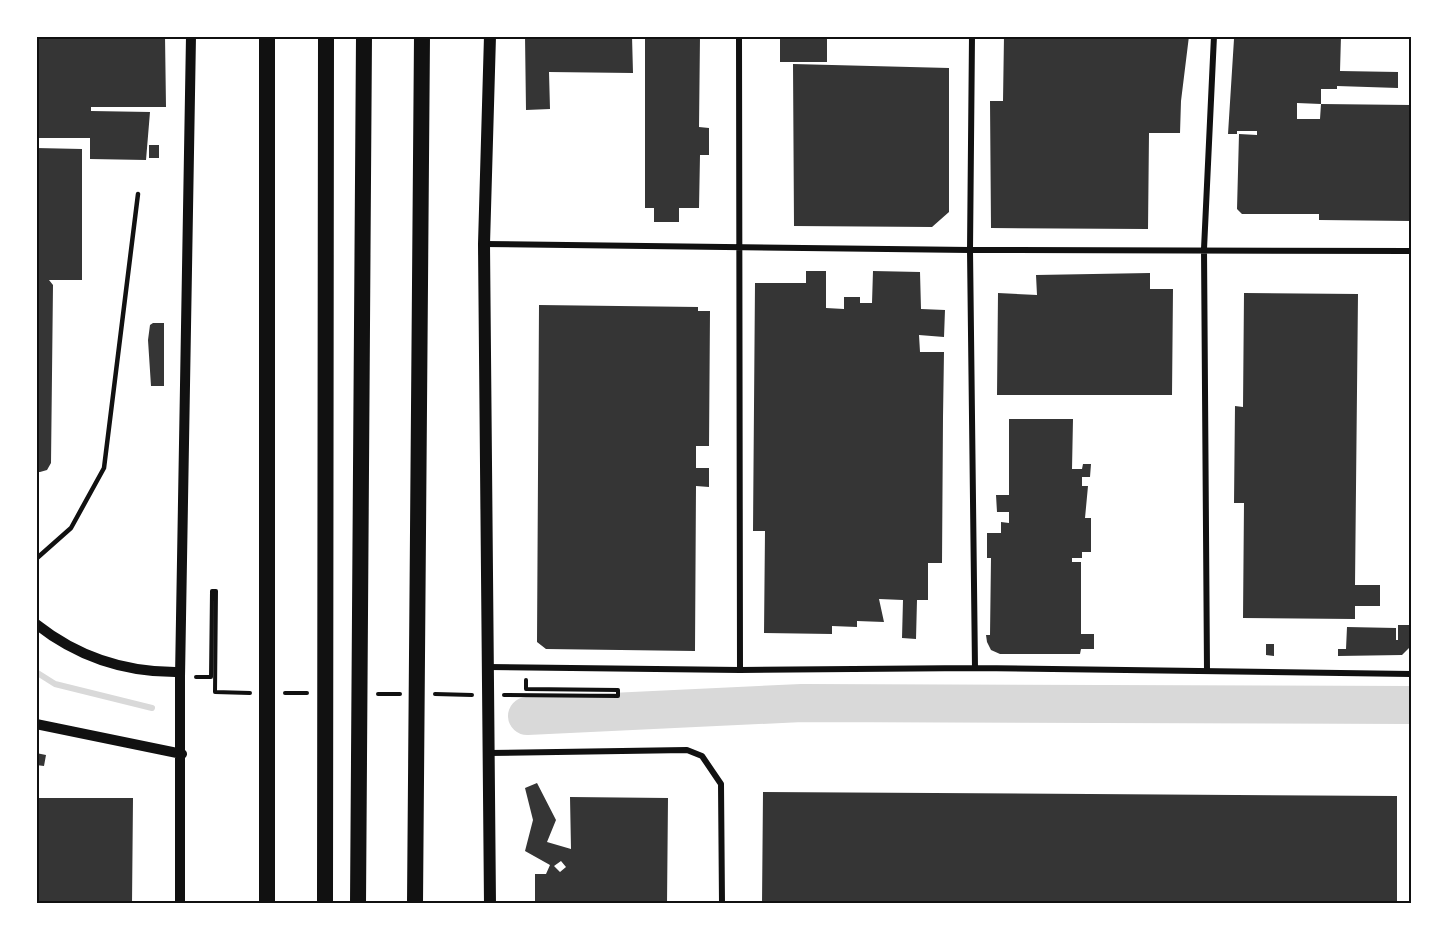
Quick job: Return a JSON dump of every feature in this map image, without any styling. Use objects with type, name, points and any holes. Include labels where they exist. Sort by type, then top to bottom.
[{"type":"highway","points":[[267,36],[267,904]]},
{"type":"highway","points":[[325,904],[326,36]]},
{"type":"highway","points":[[358,904],[364,36]]},
{"type":"highway","points":[[415,904],[422,36]]},
{"type":"main road","points":[[490,36],[484,244],[490,904]]},
{"type":"street","points":[[180,904],[182,754],[180,672],[190,36]]},
{"type":"street","points":[[739,36],[740,670]]},
{"type":"street","points":[[972,36],[970,250],[975,668]]},
{"type":"street","points":[[1207,671],[1204,249],[1214,36]]},
{"type":"street","points":[[484,244],[738,245],[970,250],[1411,251]]},
{"type":"street","points":[[36,624],[77,653],[105,663],[134,670],[180,672]]},
{"type":"street","points":[[488,667],[740,670],[975,668],[1411,674]]},
{"type":"street","points":[[36,724],[182,754]]},
{"type":"street","points":[[489,753],[687,750],[702,756],[721,784],[722,904]]},
{"type":"lane","points":[[36,559],[72,528],[104,468],[138,194]]},
{"type":"path","points":[[211,677],[212,591],[216,591],[215,692]]},
{"type":"path","points":[[526,689],[618,690]]},
{"type":"building","points":[[36,36],[165,36],[166,107],[91,107],[91,111],[150,112],[146,160],[90,159],[90,138],[36,138]]},
{"type":"building","points":[[525,36],[632,36],[633,73],[549,72],[550,109],[526,110]]},
{"type":"building","points":[[645,36],[700,36],[699,127],[709,128],[709,155],[700,155],[699,208],[679,208],[679,222],[654,222],[654,208],[645,208]]},
{"type":"building","points":[[1004,36],[1189,36],[1181,101],[1180,133],[1149,133],[1148,229],[991,228],[990,101],[1003,101]]},
{"type":"building","points":[[1327,36],[1341,36],[1340,71],[1398,72],[1398,88],[1337,86],[1337,89],[1321,89],[1321,104],[1411,105],[1411,221],[1319,220],[1319,214],[1242,214],[1237,209],[1239,134],[1257,135],[1257,131],[1237,131],[1237,134],[1228,134],[1234,39],[1327,39]],"holes":[[[1297,103],[1321,104],[1320,119],[1297,119]]]},
{"type":"building","points":[[780,38],[827,39],[827,62],[780,62]]},
{"type":"building","points":[[793,64],[949,68],[949,212],[932,227],[794,226]]},
{"type":"building","points":[[149,145],[159,145],[159,158],[149,158]]},
{"type":"building","points":[[36,148],[82,149],[82,280],[49,280],[53,285],[51,463],[47,470],[40,472],[36,472]]},
{"type":"building","points":[[806,271],[826,271],[826,308],[844,309],[844,297],[860,297],[860,303],[872,303],[873,271],[920,272],[921,309],[945,310],[944,337],[919,335],[920,352],[944,352],[942,563],[928,563],[928,600],[917,600],[916,639],[902,638],[903,600],[879,599],[884,622],[857,621],[857,627],[832,626],[832,634],[764,633],[765,531],[753,531],[755,283],[806,283]]},
{"type":"building","points":[[1150,273],[1150,289],[1173,289],[1172,395],[997,395],[998,293],[1037,295],[1036,275]]},
{"type":"building","points":[[1244,293],[1358,294],[1355,585],[1380,585],[1380,606],[1355,606],[1355,619],[1243,618],[1244,503],[1234,503],[1235,406],[1243,407]]},
{"type":"building","points":[[539,305],[698,307],[698,311],[710,311],[709,446],[696,446],[696,468],[709,468],[709,487],[696,486],[695,651],[546,649],[537,642]]},
{"type":"building","points":[[164,323],[164,386],[151,386],[148,340],[150,325]]},
{"type":"building","points":[[1009,419],[1073,419],[1072,469],[1082,469],[1083,464],[1091,464],[1090,477],[1082,477],[1082,486],[1088,486],[1085,518],[1091,518],[1091,552],[1082,552],[1082,558],[1072,558],[1072,562],[1081,562],[1081,634],[1094,634],[1094,649],[1081,649],[1080,654],[1000,654],[991,650],[987,642],[986,635],[990,635],[991,558],[987,558],[987,533],[1001,533],[1001,522],[1009,523],[1009,512],[997,512],[996,495],[1009,495]]},
{"type":"building","points":[[1398,625],[1411,625],[1410,647],[1402,655],[1338,656],[1338,649],[1346,649],[1347,627],[1396,628],[1396,640],[1398,640]]},
{"type":"building","points":[[1266,644],[1274,644],[1274,656],[1266,655]]},
{"type":"building","points":[[36,753],[46,755],[44,766],[36,765]]},
{"type":"building","points":[[537,783],[556,820],[547,842],[571,849],[570,797],[668,798],[667,904],[535,904],[535,874],[546,874],[550,865],[525,851],[533,820],[525,788]],"holes":[[[561,861],[566,867],[560,872],[554,866]]]},
{"type":"building","points":[[763,792],[1397,796],[1397,904],[762,904]]},
{"type":"building","points":[[36,798],[133,798],[132,904],[36,904]]},
{"type":"waterway","points":[[36,672],[55,684],[152,708]]},
{"type":"waterway","points":[[527,716],[802,703],[1411,705]]}]
